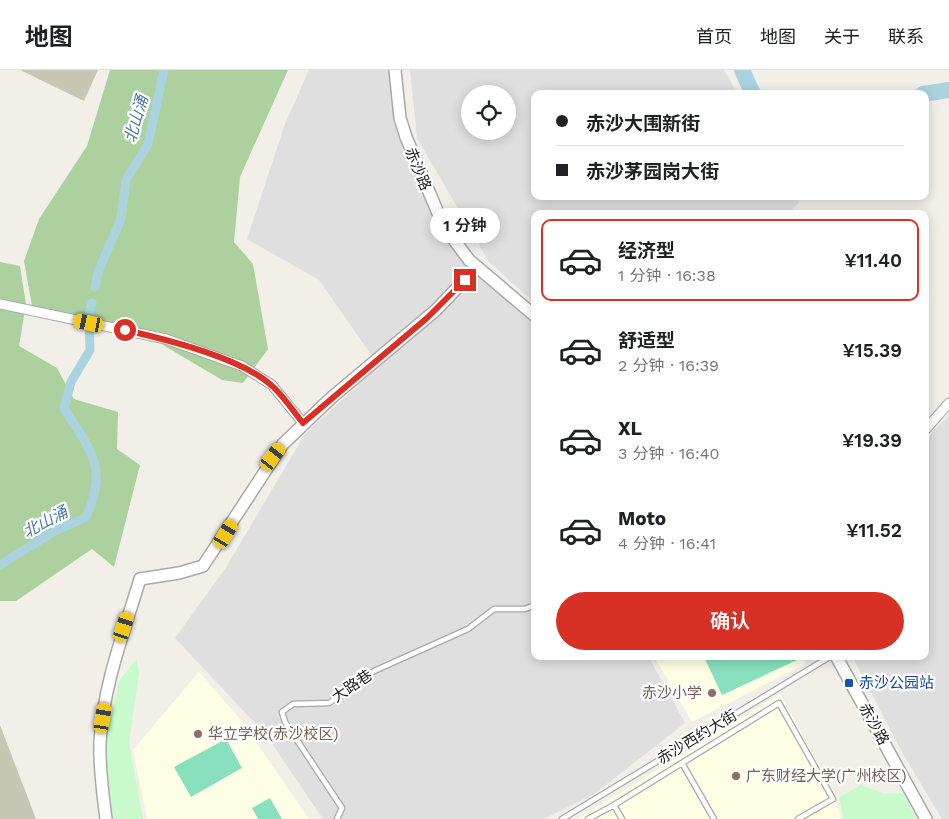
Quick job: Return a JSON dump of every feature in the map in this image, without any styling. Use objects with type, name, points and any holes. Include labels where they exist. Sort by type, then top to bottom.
[{"type":"street","name":"赤沙路","points":[[395,70],[400,118],[435,209],[454,244],[477,267],[531,313]]},
{"type":"street","points":[[106,819],[100,760],[102,729],[114,665],[140,579],[191,571],[206,563],[273,457],[303,423],[436,310],[477,267]]},
{"type":"street","points":[[0,304],[166,339],[242,366],[272,385],[303,423]]},
{"type":"street","points":[[929,426],[949,403]]},
{"type":"street","name":"赤沙路","points":[[838,660],[926,819]]},
{"type":"lane","name":"大路巷","points":[[337,819],[342,808],[284,722],[282,712],[293,704],[329,703],[374,671],[468,629],[494,609],[525,609],[531,607]]},
{"type":"lane","name":"赤沙西约大街","points":[[562,819],[824,660]]},
{"type":"lane","points":[[588,819],[779,703],[833,799],[798,819]]},
{"type":"lane","points":[[682,763],[714,819]]},
{"type":"lane","points":[[614,804],[622,819]]},
{"type":"shaded area","points":[[20,70],[98,70],[84,101]]},
{"type":"shaded area","points":[[309,70],[390,70],[392,108],[401,141],[446,242],[531,319],[531,660],[650,660],[685,723],[594,794],[544,819],[323,819],[266,735],[175,638],[225,569],[305,434],[379,366],[319,280],[247,239],[285,124]]},
{"type":"shaded area","points":[[410,70],[724,70],[736,90],[531,90],[531,200],[798,200],[799,202],[792,210],[531,210],[531,299],[489,262],[417,138]]},
{"type":"shaded area","points":[[949,415],[949,819],[942,819],[903,754],[854,660],[929,660],[929,436]]},
{"type":"shaded area","name":"赤沙小学","points":[[656,660],[804,660],[806,663],[692,722]]},
{"type":"shaded area","name":"华立学校(赤沙校区)","points":[[199,672],[240,719],[309,819],[147,819],[133,750]]},
{"type":"shaded area","name":"广东财经大学(广州校区)","points":[[780,694],[836,796],[841,819],[578,819]]},
{"type":"shaded area","points":[[0,725],[36,819],[0,819]]},
{"type":"green space","points":[[110,70],[288,70],[240,177],[234,242],[253,264],[268,349],[243,383],[222,380],[136,329],[32,306],[24,261],[39,219],[87,146]]},
{"type":"green space","points":[[0,262],[20,266],[26,304],[19,346],[57,368],[74,399],[118,412],[117,449],[140,465],[114,567],[92,549],[16,601],[0,601]]},
{"type":"green space","points":[[137,658],[139,673],[129,742],[143,819],[113,819],[105,743],[107,729],[120,680]]},
{"type":"green space","points":[[705,660],[797,660],[722,695]]},
{"type":"green space","points":[[226,739],[242,768],[191,797],[174,767]]},
{"type":"green space","points":[[861,785],[885,794],[904,793],[916,819],[844,819],[839,797]]},
{"type":"green space","points":[[270,798],[282,819],[258,819],[252,808]]},
{"type":"waterway","name":"北山涌","points":[[95,287],[98,272],[121,219],[126,180],[148,144],[164,70]]},
{"type":"waterway","points":[[742,70],[751,90]]},
{"type":"waterway","points":[[929,93],[949,90]]},
{"type":"waterway","name":"北山涌","points":[[0,565],[53,532],[86,517],[93,500],[96,485],[96,472],[93,460],[82,436],[64,409],[71,382],[90,350],[89,314],[92,303]]},
{"type":"place","name":"赤沙公园站","points":[[849,683]]},
{"type":"place","name":"赤沙小学","points":[[712,693]]},
{"type":"place","name":"华立学校(赤沙校区)","points":[[198,734]]},
{"type":"place","name":"广东财经大学(广州校区)","points":[[736,776]]},
{"type":"route","points":[[125,330],[166,339],[242,366],[272,385],[303,423],[382,354],[427,318],[465,280]]}]
